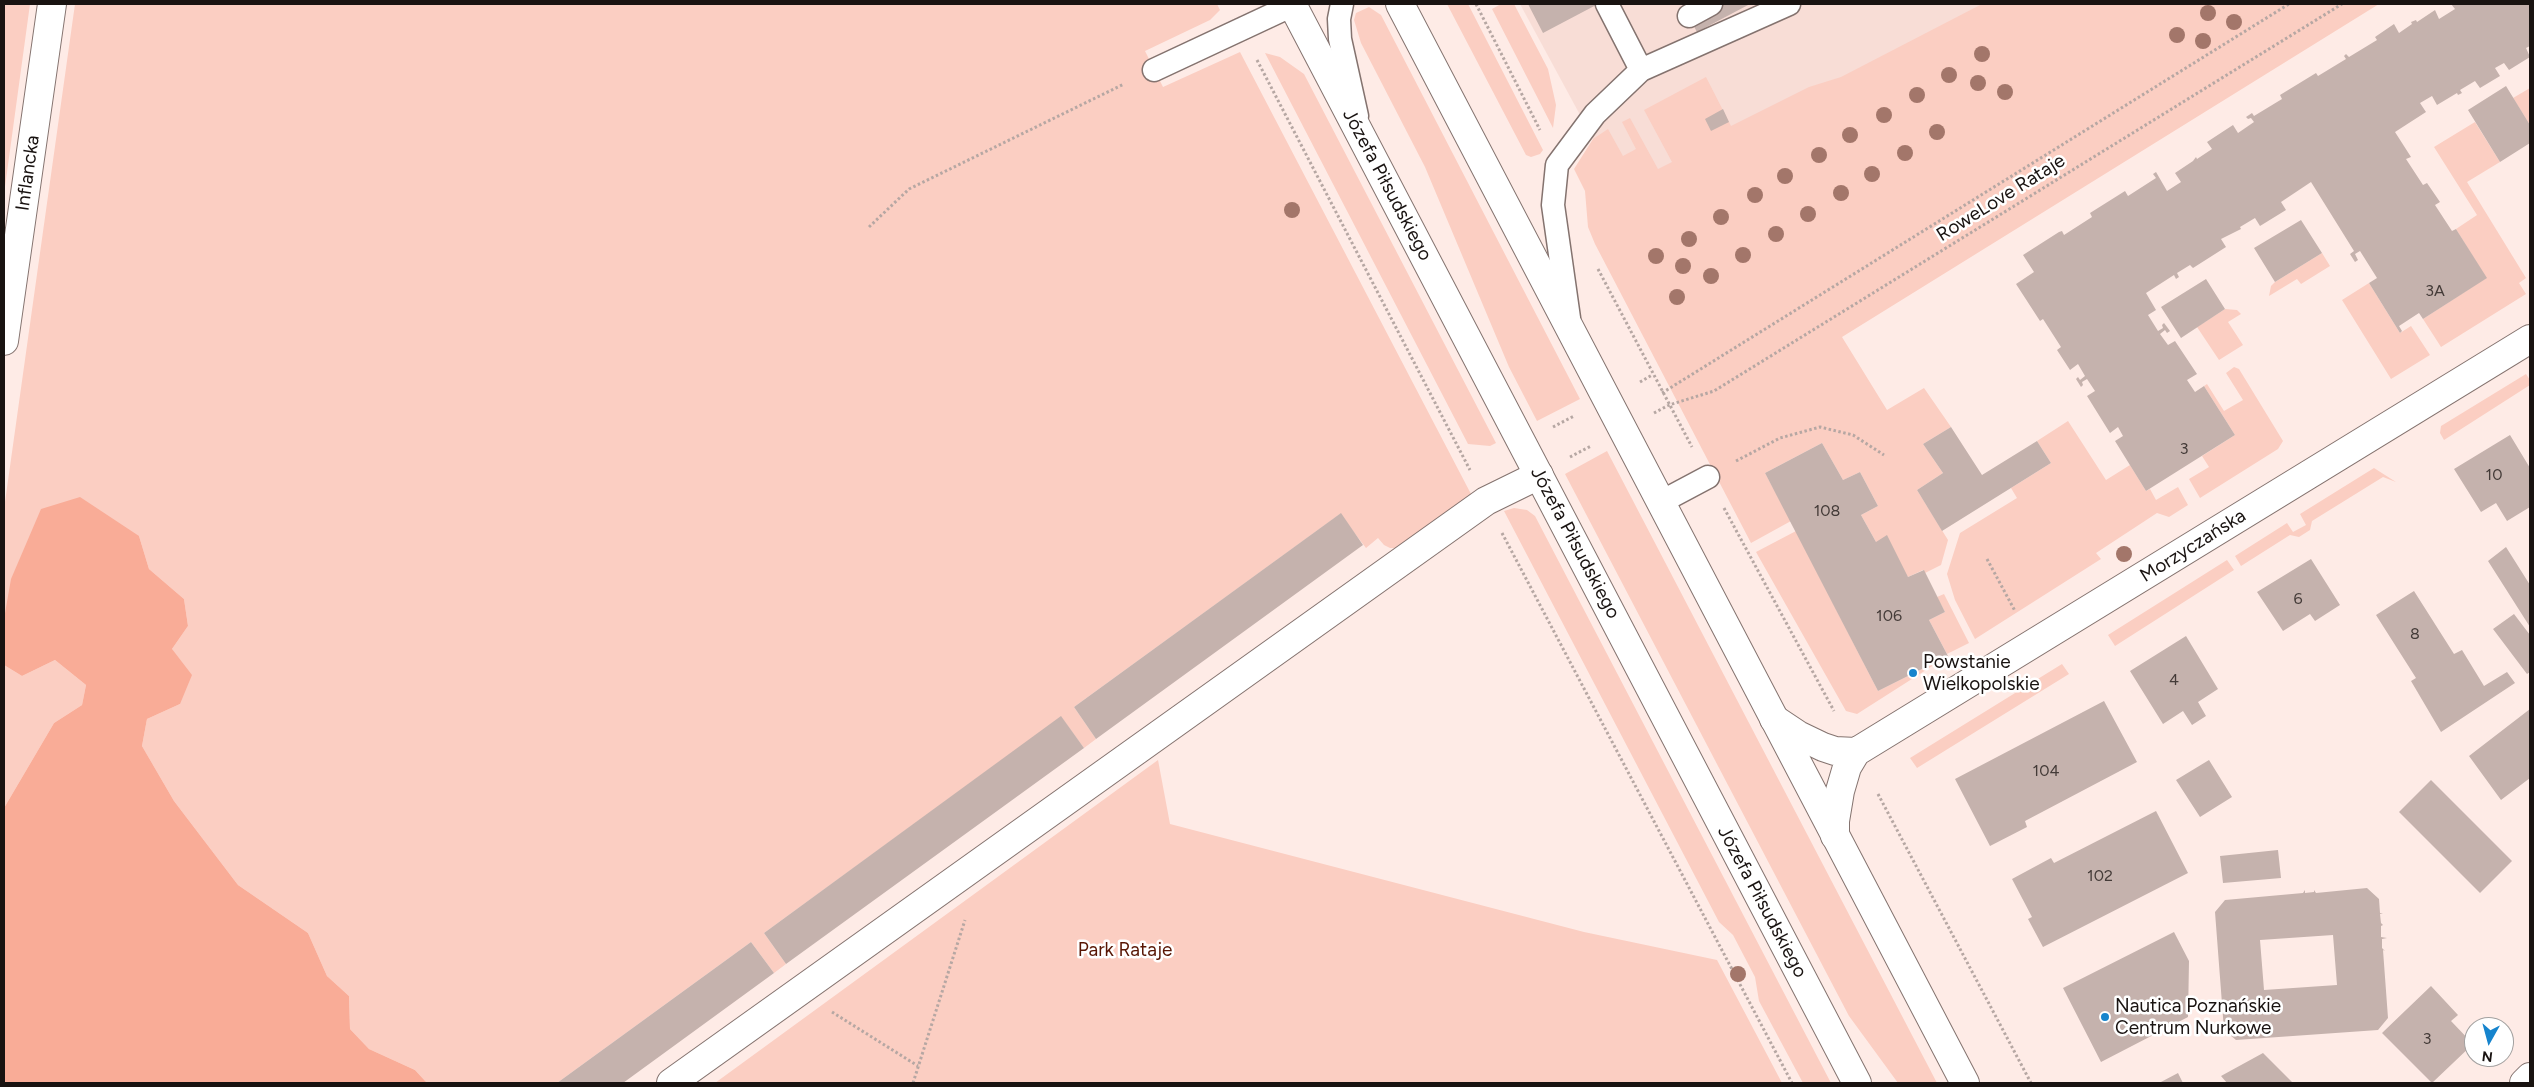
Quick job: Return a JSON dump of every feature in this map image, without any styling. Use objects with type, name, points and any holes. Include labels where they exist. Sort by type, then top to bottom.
[{"type":"street","name":"Inflancka","points":[[4,342],[52,4]]},
{"type":"street","name":"Józefa Piłsudskiego","points":[[1292,4],[1857,1083]]},
{"type":"street","points":[[1400,4],[1965,1083]]},
{"type":"street","name":"Morzyczańska","points":[[1856,752],[2530,339]]},
{"type":"street","points":[[671,1083],[1486,501],[1539,475]]},
{"type":"street","points":[[1774,719],[1798,735],[1823,747],[1835,751],[1856,752],[1847,767],[1840,791],[1835,821],[1835,836]]},
{"type":"street","points":[[2524,1083],[2530,1077]]},
{"type":"lane","points":[[1154,70],[1292,4]]},
{"type":"lane","points":[[1342,4],[1339,19],[1340,39],[1362,137]]},
{"type":"lane","points":[[1608,4],[1641,70]]},
{"type":"lane","points":[[1688,16],[1711,4]]},
{"type":"lane","points":[[1571,331],[1553,205],[1558,165],[1595,114],[1641,70],[1789,4]]},
{"type":"lane","points":[[1661,502],[1708,477]]},
{"type":"path","points":[[1476,4],[1558,165]]},
{"type":"path","points":[[1662,393],[2289,4]]},
{"type":"path","name":"RoweLove Rataje","points":[[1669,405],[1714,391],[2342,4]]},
{"type":"path","points":[[1240,28],[1792,1083]]},
{"type":"path","points":[[869,227],[910,189],[1154,70]]},
{"type":"path","points":[[1596,265],[1652,375],[1856,752],[2031,1083]]},
{"type":"path","points":[[1470,470],[1652,375]]},
{"type":"path","points":[[1708,477],[1780,438],[1820,427],[1853,435],[1884,455]]},
{"type":"path","points":[[1987,559],[2033,644]]},
{"type":"path","points":[[913,1083],[966,916]]},
{"type":"path","points":[[799,992],[918,1066]]},
{"type":"shaded area","points":[[1520,4],[2013,4],[1645,235]]},
{"type":"shaded area","points":[[80,497],[139,536],[149,569],[184,599],[188,626],[172,649],[192,675],[180,704],[147,719],[142,746],[174,801],[238,885],[308,933],[327,976],[349,996],[350,1029],[369,1049],[415,1070],[427,1083],[4,1083],[4,808],[54,723],[82,705],[86,685],[55,660],[22,676],[4,665],[4,619],[11,579],[41,509]]},
{"type":"green space","points":[[4,4],[30,4],[4,194]]},
{"type":"green space","points":[[75,4],[1217,4],[1220,10],[1210,20],[1145,51],[1163,87],[1240,52],[1471,494],[1397,548],[1390,548],[1384,545],[1378,538],[1366,548],[1340,514],[1074,707],[1096,739],[1084,748],[1061,717],[764,933],[786,964],[774,973],[751,942],[557,1083],[427,1083],[415,1070],[369,1049],[350,1029],[349,996],[327,976],[308,933],[238,885],[174,801],[142,746],[147,719],[180,704],[172,649],[188,626],[184,599],[149,569],[139,536],[4,619],[4,509]]},
{"type":"green space","points":[[1447,4],[1468,4],[1543,150],[1540,154],[1531,157],[1526,155]]},
{"type":"green space","points":[[1501,4],[1514,4],[1548,69],[1556,105],[1553,128],[1492,9]]},
{"type":"green space","points":[[1982,4],[2379,4],[1842,337],[1887,410],[1924,388],[1951,427],[1923,444],[1943,473],[1917,490],[1948,540],[1941,565],[1925,573],[1923,570],[1908,577],[1876,542],[1861,515],[1878,506],[1860,472],[1843,480],[1822,443],[1765,473],[1791,521],[1751,543],[1595,244],[1588,227],[1585,191],[1574,169],[1593,139],[1608,129],[1623,156],[1636,149],[1622,122],[1630,118],[1658,169],[1672,162],[1644,110],[1706,77],[1731,126],[1809,87],[1841,77]]},
{"type":"green space","points":[[1369,7],[1381,15],[1580,399],[1537,421],[1509,367],[1425,167],[1361,43],[1354,20],[1356,13]]},
{"type":"green space","points":[[1265,53],[1280,57],[1304,74],[1496,443],[1490,446],[1468,444]]},
{"type":"green space","points":[[2530,88],[2530,125],[2513,98]]},
{"type":"green space","points":[[2475,122],[2500,162],[2467,182],[2526,278],[2519,283],[2526,294],[2441,347],[2423,319],[2486,278],[2456,229],[2477,215],[2434,147]]},
{"type":"green space","points":[[2322,253],[2330,266],[2301,284],[2297,279],[2269,296],[2271,286],[2275,282]]},
{"type":"green space","points":[[2369,283],[2400,333],[2411,326],[2430,355],[2391,379],[2342,300]]},
{"type":"green space","points":[[2225,309],[2237,310],[2241,314],[2228,322],[2243,345],[2219,360],[2197,327]]},
{"type":"green space","points":[[2234,367],[2239,369],[2283,441],[2278,449],[2200,498],[2189,479],[2209,467],[2202,456],[2235,435],[2204,386],[2207,384],[2224,411],[2243,400],[2226,373]]},
{"type":"green space","points":[[2526,374],[2530,380],[2530,385],[2444,440],[2440,433],[2441,426]]},
{"type":"green space","points":[[2068,421],[2106,480],[2130,465],[2146,491],[2150,489],[2156,500],[2178,487],[2188,505],[2169,517],[2157,513],[2096,553],[2101,559],[1975,639],[1955,600],[1947,574],[1960,533],[2017,498],[2011,488],[2051,463],[2037,441]]},
{"type":"green space","points":[[1607,451],[1937,1083],[1898,1083],[1849,1016],[1565,474]]},
{"type":"green space","points":[[2374,468],[2396,482],[2383,477],[2312,521],[2310,530],[2299,537],[2290,535],[2241,566],[2235,556],[2287,523],[2293,532],[2306,525],[2300,514]]},
{"type":"green space","points":[[1514,508],[1527,510],[1535,516],[1831,1083],[1803,1083],[1759,1001],[1755,977],[1733,935],[1719,922],[1504,511]]},
{"type":"green space","points":[[1796,531],[1878,691],[1948,656],[1857,714],[1846,711],[1756,552]]},
{"type":"green space","points":[[2227,560],[2234,570],[2115,646],[2108,635]]},
{"type":"green space","points":[[1944,594],[1969,643],[1947,654],[1929,620],[1945,612],[1937,597]]},
{"type":"green space","points":[[55,660],[86,685],[82,705],[54,723],[4,808],[4,665],[22,676]]},
{"type":"green space","points":[[2062,664],[2069,674],[1917,768],[1910,758]]},
{"type":"green space","name":"Park Rataje","points":[[1158,760],[1170,824],[1584,932],[1717,960],[1782,1083],[715,1083]]},
{"type":"building","points":[[1528,4],[1598,4],[1543,33]]},
{"type":"building","points":[[1682,4],[1750,4],[1697,32]]},
{"type":"building","points":[[2451,4],[2530,4],[2530,46],[2526,48],[2530,57],[2509,70],[2504,63],[2495,68],[2500,76],[2480,88],[2475,81],[2460,90],[2462,93],[2458,95],[2457,93],[2437,105],[2432,96],[2420,103],[2426,112],[2395,132],[2411,157],[2406,159],[2423,185],[2427,183],[2440,202],[2435,205],[2452,231],[2456,229],[2487,278],[2423,319],[2419,313],[2399,326],[2402,331],[2400,333],[2369,283],[2377,278],[2360,251],[2355,254],[2358,260],[2355,262],[2350,254],[2354,251],[2311,182],[2281,202],[2286,210],[2260,226],[2255,218],[2240,227],[2241,229],[2221,239],[2226,247],[2193,268],[2190,265],[2177,273],[2179,277],[2176,279],[2174,275],[2146,293],[2156,310],[2148,315],[2158,331],[2163,328],[2162,325],[2164,323],[2170,331],[2167,333],[2165,330],[2160,334],[2168,345],[2175,341],[2197,374],[2187,380],[2195,392],[2204,386],[2235,435],[2146,491],[2115,441],[2123,436],[2118,427],[2110,433],[2087,396],[2095,391],[2087,379],[2082,382],[2083,385],[2081,387],[2076,379],[2078,377],[2080,380],[2085,376],[2078,364],[2070,370],[2057,350],[2061,347],[2043,319],[2040,321],[2016,284],[2034,272],[2023,255],[2059,232],[2062,231],[2064,235],[2092,217],[2090,213],[2125,191],[2128,196],[2156,178],[2153,174],[2156,172],[2167,191],[2181,182],[2175,173],[2196,157],[2197,159],[2212,149],[2207,142],[2233,125],[2238,133],[2254,122],[2251,118],[2248,119],[2246,117],[2252,113],[2254,116],[2282,99],[2280,95],[2316,73],[2318,76],[2346,59],[2344,56],[2346,54],[2349,57],[2377,40],[2375,37],[2394,24],[2399,33],[2412,24],[2411,22],[2416,20],[2417,22],[2435,10],[2439,19],[2455,9]]},
{"type":"building","points":[[2506,86],[2530,125],[2530,143],[2500,162],[2468,110]]},
{"type":"building","points":[[1723,109],[1729,122],[1711,131],[1705,119]]},
{"type":"building","points":[[2301,220],[2322,253],[2275,282],[2254,248]]},
{"type":"building","points":[[2206,279],[2225,309],[2181,338],[2161,307]]},
{"type":"building","points":[[1951,427],[1982,475],[2037,441],[2051,463],[1942,531],[1917,490],[1943,473],[1923,444]]},
{"type":"building","points":[[2510,435],[2530,468],[2530,507],[2507,521],[2496,503],[2481,512],[2454,469]]},
{"type":"building","points":[[1822,443],[1843,480],[1860,472],[1878,506],[1861,515],[1876,542],[1887,535],[1908,577],[1924,570],[1945,612],[1929,620],[1948,656],[1878,691],[1765,473]]},
{"type":"building","points":[[1341,513],[1363,545],[1096,739],[1074,707]]},
{"type":"building","points":[[2506,547],[2530,585],[2530,627],[2488,561]]},
{"type":"building","points":[[2311,559],[2340,605],[2315,621],[2310,614],[2283,631],[2257,592]]},
{"type":"building","points":[[2414,591],[2454,654],[2462,650],[2484,686],[2507,672],[2515,683],[2441,732],[2411,681],[2416,678],[2376,615]]},
{"type":"building","points":[[2514,614],[2530,635],[2530,672],[2527,674],[2493,629]]},
{"type":"building","points":[[2186,636],[2218,689],[2198,702],[2206,716],[2192,725],[2183,711],[2163,724],[2130,671]]},
{"type":"building","points":[[2104,701],[2137,762],[2025,821],[2027,827],[1990,846],[1955,779]]},
{"type":"building","points":[[2530,709],[2530,778],[2501,800],[2469,756]]},
{"type":"building","points":[[1061,716],[1084,748],[786,964],[764,933]]},
{"type":"building","points":[[2209,760],[2232,797],[2200,817],[2176,780]]},
{"type":"building","points":[[2431,780],[2512,861],[2480,893],[2399,812]]},
{"type":"building","points":[[2156,811],[2188,873],[2043,947],[2028,919],[2032,917],[2012,879],[2051,858],[2054,863]]},
{"type":"building","points":[[2278,850],[2281,878],[2223,883],[2220,856]]},
{"type":"building","points":[[2367,888],[2379,899],[2380,913],[2383,914],[2380,914],[2383,925],[2381,926],[2381,937],[2387,938],[2382,939],[2382,948],[2385,951],[2383,950],[2388,1018],[2378,1030],[2236,1040],[2224,1030],[2215,912],[2225,900],[2303,893],[2305,890],[2305,893],[2314,892],[2314,890],[2316,893]],"holes":[[[2333,935],[2337,985],[2264,990],[2260,940]]]},
{"type":"building","points":[[2174,932],[2189,961],[2188,1017],[2101,1062],[2063,988]]},
{"type":"building","points":[[751,942],[774,973],[623,1083],[557,1083]]},
{"type":"building","points":[[2431,986],[2458,1015],[2451,1021],[2464,1035],[2464,1053],[2432,1083],[2382,1033]]},
{"type":"building","points":[[2263,1053],[2293,1083],[2227,1083],[2221,1076]]},
{"type":"building","points":[[2178,1073],[2183,1083],[2159,1083]]},
{"type":"place","name":"Powstanie Wielkopolskie","points":[[1913,673]]},
{"type":"place","name":"Nautica Poznańskie Centrum Nurkowe","points":[[2105,1017]]}]
